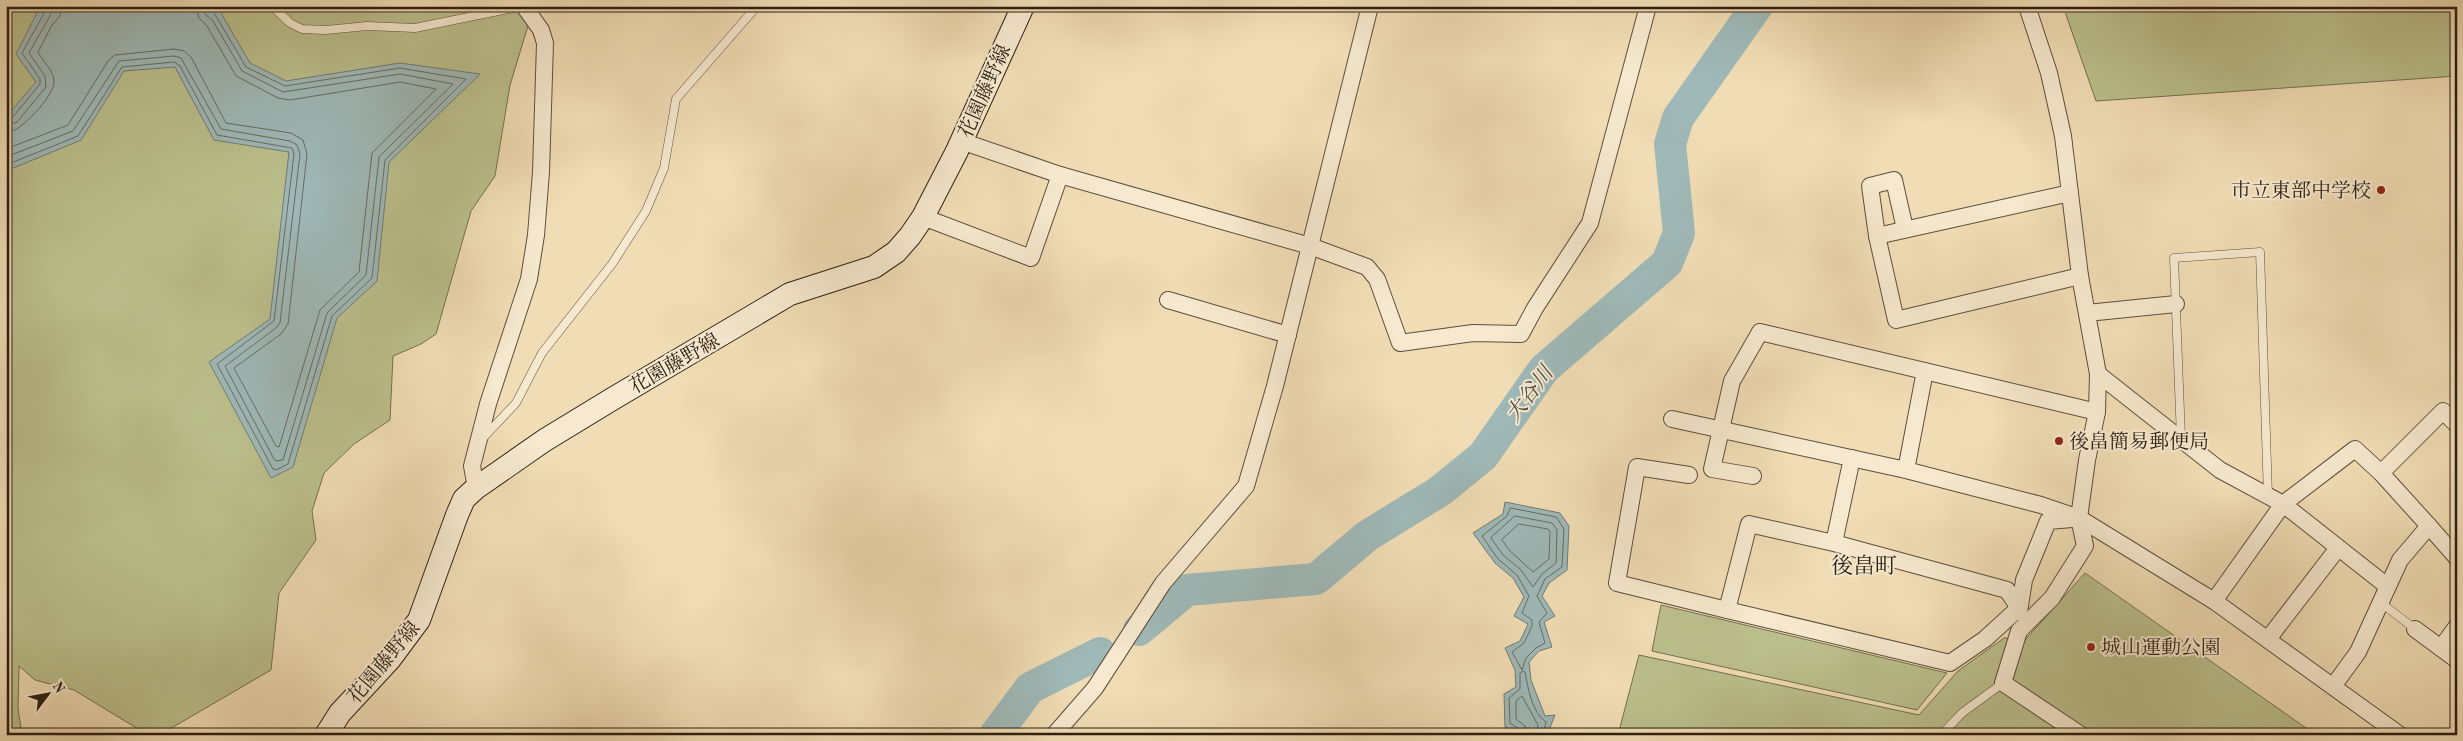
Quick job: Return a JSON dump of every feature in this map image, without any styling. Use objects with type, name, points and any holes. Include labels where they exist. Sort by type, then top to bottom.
[{"type":"main road","name":"花園藤野線","points":[[326,735],[340,713],[390,659],[420,620],[464,499],[476,488],[545,440],[790,294],[874,267],[896,252],[910,236],[922,217],[962,141],[1019,8]]},
{"type":"street","points":[[476,488],[472,466],[488,404],[528,279],[536,235],[541,172],[545,43],[541,30],[523,6]]},
{"type":"street","points":[[1054,735],[1095,688],[1163,583],[1246,486],[1288,335],[1370,6]]},
{"type":"street","points":[[962,141],[1060,175],[1310,246],[1367,267],[1377,278],[1400,342],[1473,333],[1521,334],[1535,308],[1590,223],[1648,6]]},
{"type":"street","points":[[2018,631],[2052,598],[2085,546],[2079,518],[2087,460],[2097,412],[2098,374],[2080,276],[2063,136],[2049,73],[2027,6]]},
{"type":"street","points":[[922,217],[1031,258],[1060,175]]},
{"type":"street","points":[[1905,230],[1894,180],[1870,186],[1877,236],[1896,320],[2080,276]]},
{"type":"street","points":[[1877,236],[2070,193]]},
{"type":"street","points":[[1168,300],[1288,335]]},
{"type":"street","points":[[2086,313],[2176,304]]},
{"type":"street","points":[[1753,476],[1712,469],[1732,381],[1760,332],[2097,412]]},
{"type":"street","points":[[1906,470],[1925,371]]},
{"type":"street","points":[[2098,374],[2220,470],[2283,504],[2387,586]]},
{"type":"street","points":[[2381,473],[2443,411],[2457,424]]},
{"type":"street","points":[[1672,418],[1906,470],[2041,505],[2079,518],[2214,601],[2334,685],[2400,735]]},
{"type":"street","points":[[2214,601],[2283,504],[2355,449],[2381,473],[2457,558]]},
{"type":"street","points":[[1834,543],[1852,458]]},
{"type":"street","points":[[1689,475],[1637,468],[1617,583],[1950,663],[1985,639],[2019,608]]},
{"type":"street","points":[[2079,518],[2048,521],[2024,580],[2019,608],[2018,631],[2003,682],[2081,735]]},
{"type":"street","points":[[1727,610],[1749,524],[1834,543],[2007,590],[2019,608]]},
{"type":"street","points":[[2334,685],[2358,652],[2400,560],[2429,526]]},
{"type":"street","points":[[2268,639],[2338,548]]},
{"type":"street","points":[[2441,648],[2457,626]]},
{"type":"street","points":[[2415,629],[2457,660]]},
{"type":"lane","points":[[272,6],[290,23],[302,30],[367,26],[416,28],[523,6]]},
{"type":"lane","points":[[480,441],[516,403],[542,353],[612,264],[646,211],[664,168],[676,99],[757,6]]},
{"type":"lane","points":[[2181,439],[2174,258],[2260,252],[2268,496]]},
{"type":"lane","points":[[2380,602],[2415,629]]},
{"type":"lane","points":[[1940,735],[1962,713],[2003,682]]},
{"type":"green space","points":[[6,6],[534,6],[510,85],[495,176],[471,211],[436,334],[421,344],[393,356],[390,420],[354,444],[324,473],[312,511],[316,540],[279,593],[271,670],[168,730],[169,735],[141,735],[143,732],[74,690],[35,680],[19,666],[18,708],[22,735],[6,735]]},
{"type":"green space","points":[[2063,6],[2457,6],[2457,76],[2096,101]]},
{"type":"green space","name":"城山運動公園","points":[[2085,573],[2316,735],[1618,735],[1639,655],[1919,715],[1958,671],[2004,638],[2026,639]]},
{"type":"green space","points":[[1661,605],[1947,673],[1917,710],[1652,651]]},
{"type":"water","points":[[54,6],[213,6],[221,13],[250,63],[286,81],[400,63],[480,74],[389,162],[377,281],[337,318],[293,467],[271,478],[209,362],[270,319],[289,152],[214,140],[175,67],[124,71],[81,140],[11,169],[6,167],[6,117],[36,82],[16,54],[39,9]]},
{"type":"water","points":[[1505,502],[1560,513],[1569,526],[1567,570],[1549,583],[1542,596],[1555,616],[1544,622],[1552,647],[1539,651],[1529,662],[1531,680],[1545,716],[1555,715],[1547,735],[1516,735],[1516,732],[1505,727],[1504,694],[1516,687],[1515,670],[1505,648],[1520,641],[1528,624],[1514,616],[1524,597],[1513,578],[1495,563],[1473,533],[1503,514]]},
{"type":"waterway","name":"大谷川","points":[[1139,630],[1187,590],[1316,579],[1367,536],[1440,491],[1483,456],[1544,369],[1667,263],[1679,233],[1670,144],[1678,118],[1757,6]]},
{"type":"waterway","name":"大谷川","points":[[995,735],[1030,688],[1100,653]]},
{"type":"place","name":"市立東部中学校","points":[[2381,190]]},
{"type":"place","name":"後畠簡易郵便局","points":[[2059,441]]},
{"type":"place","name":"城山運動公園","points":[[2091,647]]},
{"type":"district","name":"後畠町","points":[[1864,565]]}]
